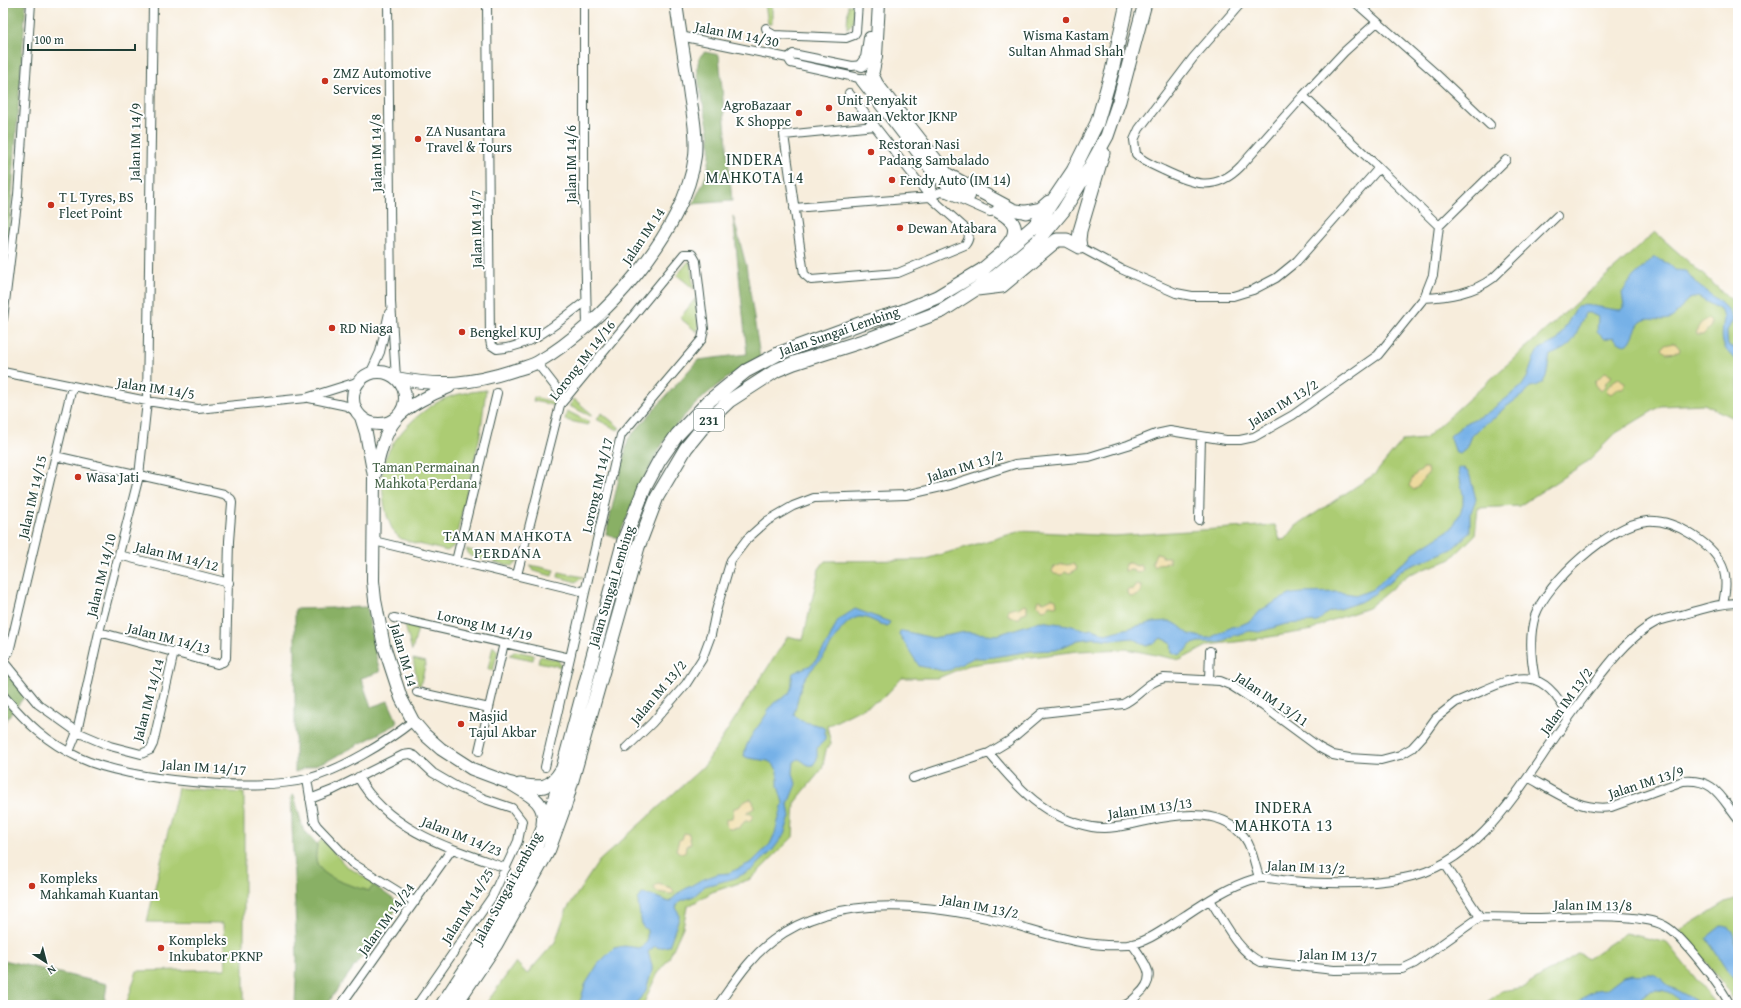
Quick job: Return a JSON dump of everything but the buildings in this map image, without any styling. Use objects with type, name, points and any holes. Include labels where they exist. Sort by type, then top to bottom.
[{"type":"main road","name":"Jalan Sungai Lembing","points":[[442,1005],[485,939],[521,879],[543,829],[554,801],[624,540],[645,487],[659,461],[677,435],[709,401],[746,371],[780,354],[859,324],[901,312],[937,297],[982,270],[1033,227],[1042,217],[1073,171],[1097,123],[1112,71],[1127,3]]},
{"type":"main road","name":"Jalan Sungai Lembing","points":[[455,1005],[496,944],[549,848],[565,805],[638,547],[657,497],[686,448],[708,422],[729,401],[777,370],[794,363],[866,340],[942,311],[996,276],[1038,241],[1063,211],[1107,136],[1119,101],[1145,3]]},
{"type":"main road","points":[[1080,247],[1080,231],[1101,164],[1107,136]]},
{"type":"main road","points":[[1026,212],[1040,209],[1057,195]]},
{"type":"main road","points":[[982,270],[1012,241],[1014,237],[1012,220],[998,211]]},
{"type":"main road","points":[[977,289],[1002,286],[1057,240],[1067,240],[1080,247]]},
{"type":"main road","points":[[512,784],[543,787],[557,777],[562,768]]},
{"type":"main road","points":[[512,784],[533,796],[540,803],[544,813],[543,829]]},
{"type":"street","points":[[3,319],[18,195],[31,3]]},
{"type":"street","name":"Jalan IM 14/9","points":[[147,402],[153,3]]},
{"type":"street","name":"Jalan IM 14/8","points":[[388,3],[391,302],[396,378]]},
{"type":"street","name":"Jalan IM 14/7","points":[[487,3],[488,198],[491,345],[497,349],[502,349],[531,340],[541,335],[586,300]]},
{"type":"street","name":"Jalan IM 14/6","points":[[584,3],[587,325]]},
{"type":"street","name":"Jalan IM 14","points":[[455,384],[496,376],[537,363],[587,325],[614,299],[640,270],[664,236],[683,202],[691,176],[695,155],[695,131],[676,3]]},
{"type":"street","points":[[766,28],[767,31],[774,35],[846,38],[854,35],[857,26],[858,3]]},
{"type":"street","points":[[862,65],[866,61],[868,55],[872,3]]},
{"type":"street","points":[[866,76],[876,56],[880,3]]},
{"type":"street","points":[[1241,3],[1193,58],[1146,119],[1134,140],[1136,154],[1154,166],[1187,181],[1199,183],[1213,182],[1224,179],[1238,169],[1344,52],[1377,22]]},
{"type":"street","points":[[1356,3],[1435,73],[1490,125]]},
{"type":"street","name":"Jalan IM 14/30","points":[[680,36],[788,58],[791,63],[866,76]]},
{"type":"street","name":"Jalan IM 14/30","points":[[788,58],[793,54],[852,66],[862,65]]},
{"type":"street","points":[[862,65],[868,65],[866,76],[934,173],[948,185],[998,211]]},
{"type":"street","points":[[866,76],[877,84],[947,174],[1014,210],[1026,212]]},
{"type":"street","points":[[849,93],[875,126],[930,197],[967,230],[969,235],[968,241],[965,245],[898,273],[811,280],[804,274],[784,135],[875,126]]},
{"type":"street","points":[[1303,96],[1439,226],[1506,160]]},
{"type":"street","points":[[1080,247],[1121,269],[1176,293],[1192,296],[1233,296],[1253,290],[1276,278],[1297,261],[1380,168]]},
{"type":"street","points":[[930,197],[934,173]]},
{"type":"street","points":[[794,208],[930,197],[940,192],[947,193],[990,212],[998,211]]},
{"type":"street","points":[[1424,298],[1456,295],[1468,292],[1485,284],[1557,216]]},
{"type":"street","name":"Jalan IM 13/2","points":[[626,748],[652,723],[686,684],[702,659],[711,635],[731,560],[746,539],[755,531],[792,506],[814,498],[887,497],[906,495],[950,484],[1015,464],[1089,457],[1128,445],[1156,434],[1170,431],[1240,440],[1254,437],[1275,426],[1378,355],[1424,298],[1433,275],[1439,226]]},
{"type":"street","name":"Lorong IM 14/16","points":[[518,576],[560,405],[681,258],[686,253],[690,253]]},
{"type":"street","name":"Lorong IM 14/17","points":[[545,766],[621,435],[700,341],[704,329],[696,261],[695,257],[690,253]]},
{"type":"street","name":"Jalan IM 14/8","points":[[365,377],[380,352],[391,302]]},
{"type":"street","points":[[537,363],[565,399]]},
{"type":"street","name":"Jalan IM 14/5","points":[[3,372],[147,402],[208,408],[306,398]]},
{"type":"street","points":[[306,398],[365,377],[382,373],[396,378],[424,384],[455,384]]},
{"type":"street","points":[[365,377],[357,386],[353,397],[366,433],[374,476]]},
{"type":"street","points":[[374,476],[384,442],[396,418],[403,408],[405,395],[404,389],[396,378]]},
{"type":"street","points":[[306,398],[347,406],[370,423],[381,424],[396,418],[422,400],[455,384]]},
{"type":"street","name":"Jalan IM 14/15","points":[[3,658],[9,652],[72,387]]},
{"type":"street","points":[[456,561],[497,393]]},
{"type":"street","name":"Jalan IM 14/10","points":[[69,752],[77,732],[99,632],[139,476],[147,402]]},
{"type":"street","points":[[1199,520],[1201,436]]},
{"type":"street","points":[[56,456],[224,494],[231,499],[229,583]]},
{"type":"street","name":"Jalan IM 14","points":[[374,476],[374,590],[381,634],[401,698],[413,721],[431,741],[458,761],[480,773],[512,784]]},
{"type":"street","points":[[1569,717],[1562,702],[1552,690],[1536,679],[1533,665],[1532,645],[1535,617],[1539,606],[1548,591],[1565,572],[1599,543],[1620,530],[1646,521],[1661,521],[1673,524],[1696,538],[1715,556],[1723,570],[1726,591],[1723,604]]},
{"type":"street","points":[[374,541],[585,592]]},
{"type":"street","name":"Jalan IM 14/12","points":[[119,555],[229,583]]},
{"type":"street","name":"Jalan IM 14/13","points":[[99,632],[217,664],[223,662],[226,658],[229,583]]},
{"type":"street","name":"Jalan IM 13/2","points":[[718,1005],[746,966],[772,941],[789,929],[829,913],[890,906],[947,911],[1002,921],[1087,944],[1102,946],[1132,944],[1161,932],[1234,886],[1259,877],[1292,881],[1342,883],[1388,881],[1406,878],[1430,871],[1445,864],[1481,836],[1493,823],[1528,778],[1569,717],[1611,660],[1623,648],[1657,622],[1723,604],[1738,603]]},
{"type":"street","name":"Lorong IM 14/19","points":[[394,618],[570,658]]},
{"type":"street","points":[[479,751],[504,643]]},
{"type":"street","points":[[1209,680],[1210,651]]},
{"type":"street","name":"Jalan IM 14/14","points":[[77,732],[110,746],[141,754],[150,750],[153,744],[174,652]]},
{"type":"street","points":[[3,661],[38,704],[77,732]]},
{"type":"street","name":"Jalan IM 13/11","points":[[913,778],[988,753],[1009,741],[1037,716],[1047,711],[1123,704],[1132,700],[1144,687],[1158,680],[1220,681],[1230,685],[1263,706],[1314,744],[1334,755],[1349,758],[1382,760],[1400,755],[1412,748],[1436,718],[1456,702],[1510,680],[1522,677],[1536,679]]},
{"type":"street","points":[[417,692],[489,708]]},
{"type":"street","name":"Jalan IM 14/17","points":[[3,695],[40,735],[81,758],[114,770],[177,780],[256,784],[307,779],[326,772],[356,757],[399,732],[413,721]]},
{"type":"street","name":"Jalan IM 13/13","points":[[988,753],[1037,804],[1062,819],[1093,827],[1108,828],[1117,828],[1159,818],[1192,814],[1210,816],[1223,820],[1242,835],[1248,843],[1259,877]]},
{"type":"street","name":"Jalan IM 14/25","points":[[358,777],[403,755],[410,754],[415,756],[433,773],[457,787],[485,799],[512,808],[516,811],[522,821],[518,841],[492,897],[417,1005]]},
{"type":"street","points":[[310,799],[333,790],[358,777]]},
{"type":"street","name":"Jalan IM 14/23","points":[[358,777],[365,790],[396,820],[418,833],[452,849],[506,868]]},
{"type":"street","name":"Jalan IM 13/9","points":[[1528,778],[1585,807],[1602,809],[1683,781],[1694,780],[1716,790],[1738,819]]},
{"type":"street","points":[[307,779],[315,824],[350,861],[415,902]]},
{"type":"street","name":"Jalan IM 14/24","points":[[341,1005],[452,849]]},
{"type":"street","points":[[1445,864],[1480,917]]},
{"type":"street","name":"Jalan IM 13/7","points":[[1210,900],[1237,941],[1252,958],[1261,962],[1334,970],[1402,969],[1415,963],[1480,917]]},
{"type":"street","name":"Jalan IM 13/8","points":[[1480,917],[1633,919],[1664,925],[1678,936],[1711,975],[1723,991],[1730,1005]]},
{"type":"street","points":[[1125,1005],[1145,989],[1149,981],[1149,971],[1132,944]]},
{"type":"green space","points":[[3,3],[26,3],[9,233],[3,282]]},
{"type":"green space","points":[[765,3],[772,3],[772,24],[768,24]]},
{"type":"green space","points":[[848,5],[854,5],[853,23],[847,29]]},
{"type":"green space","points":[[705,52],[719,55],[732,201],[693,204],[706,177],[710,155],[709,132],[699,86],[698,71],[699,58]]},
{"type":"green space","points":[[733,216],[746,265],[760,357],[744,366],[714,388],[687,413],[664,441],[655,457],[618,538],[606,534],[628,439],[698,360],[747,354]]},
{"type":"green space","points":[[1655,232],[1738,306],[1738,425],[1733,418],[1704,404],[1661,406],[1616,433],[1588,461],[1519,506],[1478,508],[1475,535],[1450,560],[1409,574],[1368,608],[1327,622],[1313,630],[1209,645],[1180,660],[1127,649],[1078,651],[969,665],[938,678],[902,678],[883,698],[827,726],[831,744],[826,750],[822,769],[795,802],[793,837],[751,879],[712,892],[687,907],[683,927],[669,958],[655,978],[643,1005],[485,1005],[516,962],[527,974],[555,942],[567,909],[599,861],[705,765],[788,636],[803,640],[819,569],[825,561],[922,560],[1021,531],[1114,536],[1275,525],[1280,540],[1286,539],[1296,526],[1375,474],[1402,441],[1424,439]]},
{"type":"green space","points":[[689,261],[690,262],[694,289],[677,275]]},
{"type":"green space","points":[[695,299],[699,326],[697,332],[680,318]]},
{"type":"green space","name":"Taman Permainan Mahkota Perdana","points":[[486,390],[480,436],[454,546],[447,551],[403,540],[394,531],[387,516],[382,487],[384,462],[393,443],[408,425],[435,404],[454,395]]},
{"type":"green space","points":[[534,397],[557,403],[557,406],[533,401]]},
{"type":"green space","points":[[574,399],[592,414],[591,416],[569,406]]},
{"type":"green space","points":[[567,411],[589,422],[588,425],[565,420]]},
{"type":"green space","points":[[602,413],[620,428],[618,430],[596,419]]},
{"type":"green space","points":[[466,549],[490,555],[488,561],[470,556]]},
{"type":"green space","points":[[495,556],[518,562],[512,566],[494,562]]},
{"type":"green space","points":[[530,565],[554,570],[552,576],[534,571]]},
{"type":"green space","points":[[559,572],[583,577],[576,582],[558,577]]},
{"type":"green space","points":[[367,607],[380,672],[361,678],[371,707],[388,701],[397,724],[329,760],[295,772],[295,609]]},
{"type":"green space","points":[[405,625],[418,628],[412,651]]},
{"type":"green space","points":[[493,646],[498,651],[493,671],[488,669]]},
{"type":"green space","points":[[516,651],[534,655],[533,660],[509,655]]},
{"type":"green space","points":[[540,656],[558,660],[562,667],[538,662]]},
{"type":"green space","points":[[413,659],[426,662],[420,686],[418,685]]},
{"type":"green space","points":[[3,667],[26,695],[3,726]]},
{"type":"green space","points":[[178,788],[244,793],[244,1005],[126,1005],[137,971],[226,969],[224,923],[147,922]]},
{"type":"green space","points":[[294,795],[303,829],[317,844],[316,860],[319,867],[331,877],[347,884],[369,891],[374,885],[400,904],[332,997],[328,1005],[295,1005],[297,959],[291,797]]},
{"type":"green space","points":[[322,839],[345,865],[375,884],[369,891],[338,881],[319,867],[316,860],[317,844]]},
{"type":"green space","points":[[1738,898],[1737,1005],[1724,985],[1680,930],[1726,902]]},
{"type":"green space","points":[[1626,933],[1667,943],[1717,1005],[1483,1005],[1502,991],[1524,987],[1579,953],[1587,959]]},
{"type":"green space","points":[[3,960],[107,984],[104,1005],[3,1005]]},
{"type":"sand","points":[[1708,319],[1711,322],[1711,326],[1703,335],[1697,335],[1697,330],[1700,325],[1703,321]]},
{"type":"sand","points":[[1673,343],[1680,349],[1679,352],[1666,353],[1662,349],[1665,345]]},
{"type":"sand","points":[[1605,372],[1612,375],[1601,391],[1597,388],[1595,382]]},
{"type":"sand","points":[[1619,378],[1625,383],[1624,389],[1617,389],[1611,394],[1606,391],[1611,383]]},
{"type":"sand","points":[[1423,468],[1427,468],[1428,474],[1414,490],[1409,486],[1410,483],[1415,475]]},
{"type":"sand","points":[[1156,553],[1161,554],[1162,557],[1169,557],[1169,563],[1157,564],[1155,567],[1153,566],[1152,563]]},
{"type":"sand","points":[[1129,563],[1137,566],[1140,565],[1143,569],[1142,571],[1137,573],[1132,570],[1125,571],[1125,564]]},
{"type":"sand","points":[[1063,564],[1073,564],[1077,567],[1076,570],[1070,573],[1065,572],[1062,575],[1054,574],[1052,571],[1054,567]]},
{"type":"sand","points":[[1136,585],[1141,586],[1141,592],[1136,596],[1130,597],[1127,590],[1133,589]]},
{"type":"sand","points":[[1052,598],[1056,599],[1057,605],[1049,605],[1047,609],[1043,610],[1037,605],[1039,600],[1044,602]]},
{"type":"sand","points":[[1024,604],[1027,605],[1027,612],[1021,614],[1020,618],[1015,618],[1008,615],[1008,609],[1015,607],[1017,609]]},
{"type":"sand","points":[[750,799],[753,801],[754,807],[747,812],[747,814],[751,813],[753,816],[750,821],[745,821],[739,828],[729,829],[726,826],[726,819],[732,818],[734,808],[739,807],[743,802]]},
{"type":"sand","points":[[684,833],[689,834],[691,843],[686,846],[685,852],[680,853],[676,850],[679,840],[682,839]]},
{"type":"sand","points":[[658,884],[672,888],[674,893],[657,892],[654,888]]},
{"type":"water","points":[[1654,257],[1669,264],[1675,270],[1686,271],[1697,284],[1719,301],[1728,311],[1733,320],[1727,331],[1728,345],[1738,350],[1738,364],[1727,351],[1723,343],[1722,334],[1724,316],[1719,309],[1698,297],[1689,299],[1675,315],[1669,319],[1644,320],[1638,326],[1631,341],[1624,345],[1613,337],[1604,339],[1597,332],[1598,317],[1590,313],[1585,313],[1574,339],[1570,344],[1550,355],[1544,380],[1536,386],[1530,387],[1524,394],[1503,409],[1496,417],[1483,425],[1472,436],[1467,448],[1460,454],[1456,453],[1450,436],[1467,422],[1486,414],[1521,387],[1527,378],[1538,350],[1558,340],[1577,306],[1587,305],[1622,310],[1624,307],[1622,293],[1633,277]]},
{"type":"water","points":[[1458,468],[1464,468],[1469,473],[1476,499],[1470,515],[1470,532],[1452,549],[1401,570],[1391,581],[1374,594],[1360,602],[1327,613],[1317,622],[1286,624],[1259,632],[1250,631],[1232,636],[1222,642],[1199,642],[1190,645],[1186,651],[1179,655],[1172,652],[1171,642],[1161,638],[1155,643],[1147,646],[1133,638],[1112,640],[1095,638],[1078,640],[1056,650],[1031,651],[987,658],[973,658],[950,670],[943,671],[919,666],[899,634],[900,631],[903,631],[933,638],[965,632],[997,635],[1040,621],[1068,625],[1087,630],[1092,629],[1105,634],[1154,622],[1169,621],[1178,625],[1189,634],[1210,638],[1231,627],[1239,626],[1252,620],[1261,610],[1292,594],[1337,592],[1358,595],[1373,589],[1397,567],[1410,558],[1413,553],[1452,528],[1463,505],[1463,495]]},
{"type":"water","points":[[855,609],[890,622],[887,627],[869,619],[859,617],[848,622],[803,682],[794,714],[797,718],[805,722],[825,729],[825,740],[817,748],[817,759],[813,765],[809,765],[798,759],[794,762],[793,773],[796,784],[788,804],[790,817],[784,835],[772,851],[752,870],[735,878],[705,886],[694,896],[680,901],[676,907],[679,918],[669,946],[659,948],[655,946],[648,952],[652,965],[652,971],[645,993],[634,1005],[579,1005],[585,985],[598,964],[614,948],[624,946],[640,948],[647,942],[647,930],[642,926],[638,903],[638,900],[642,894],[651,895],[669,902],[680,892],[701,880],[718,874],[729,873],[752,862],[770,844],[775,833],[783,803],[778,786],[778,771],[773,764],[768,761],[744,756],[745,750],[752,736],[772,705],[789,693],[793,673],[813,664],[827,644],[838,620]]},
{"type":"water","points":[[1721,926],[1729,928],[1738,948],[1738,986],[1706,938]]},
{"type":"water","points":[[1633,974],[1654,975],[1693,999],[1700,1005],[1678,1005],[1679,1001],[1673,995],[1668,992],[1654,990],[1645,994],[1638,1005],[1576,1005],[1586,995],[1596,990],[1606,989],[1623,976]]},
{"type":"place","name":"Wisma Kastam Sultan Ahmad Shah","points":[[1066,20]]},
{"type":"place","name":"ZMZ Automotive Services","points":[[325,81]]},
{"type":"place","name":"Unit Penyakit Bawaan Vektor JKNP","points":[[829,108]]},
{"type":"place","name":"AgroBazaar K Shoppe","points":[[799,113]]},
{"type":"place","name":"ZA Nusantara Travel & Tours","points":[[418,139]]},
{"type":"place","name":"Restoran Nasi Padang Sambalado","points":[[871,152]]},
{"type":"place","name":"Fendy Auto (IM 14)","points":[[892,180]]},
{"type":"place","name":"T L Tyres, BS Fleet Point","points":[[51,205]]},
{"type":"place","name":"Dewan Atabara","points":[[900,228]]},
{"type":"place","name":"RD Niaga","points":[[332,328]]},
{"type":"place","name":"Bengkel KUJ","points":[[462,332]]},
{"type":"place","name":"Wasa Jati","points":[[78,477]]},
{"type":"place","name":"Masjid Tajul Akbar","points":[[461,724]]},
{"type":"place","name":"Kompleks Mahkamah Kuantan","points":[[32,886]]},
{"type":"place","name":"Kompleks Inkubator PKNP","points":[[161,948]]},
{"type":"district","name":"INDERA MAHKOTA 14","points":[[755,168]]},
{"type":"district","name":"TAMAN MAHKOTA PERDANA","points":[[508,544]]},
{"type":"district","name":"INDERA MAHKOTA 13","points":[[1284,816]]}]
